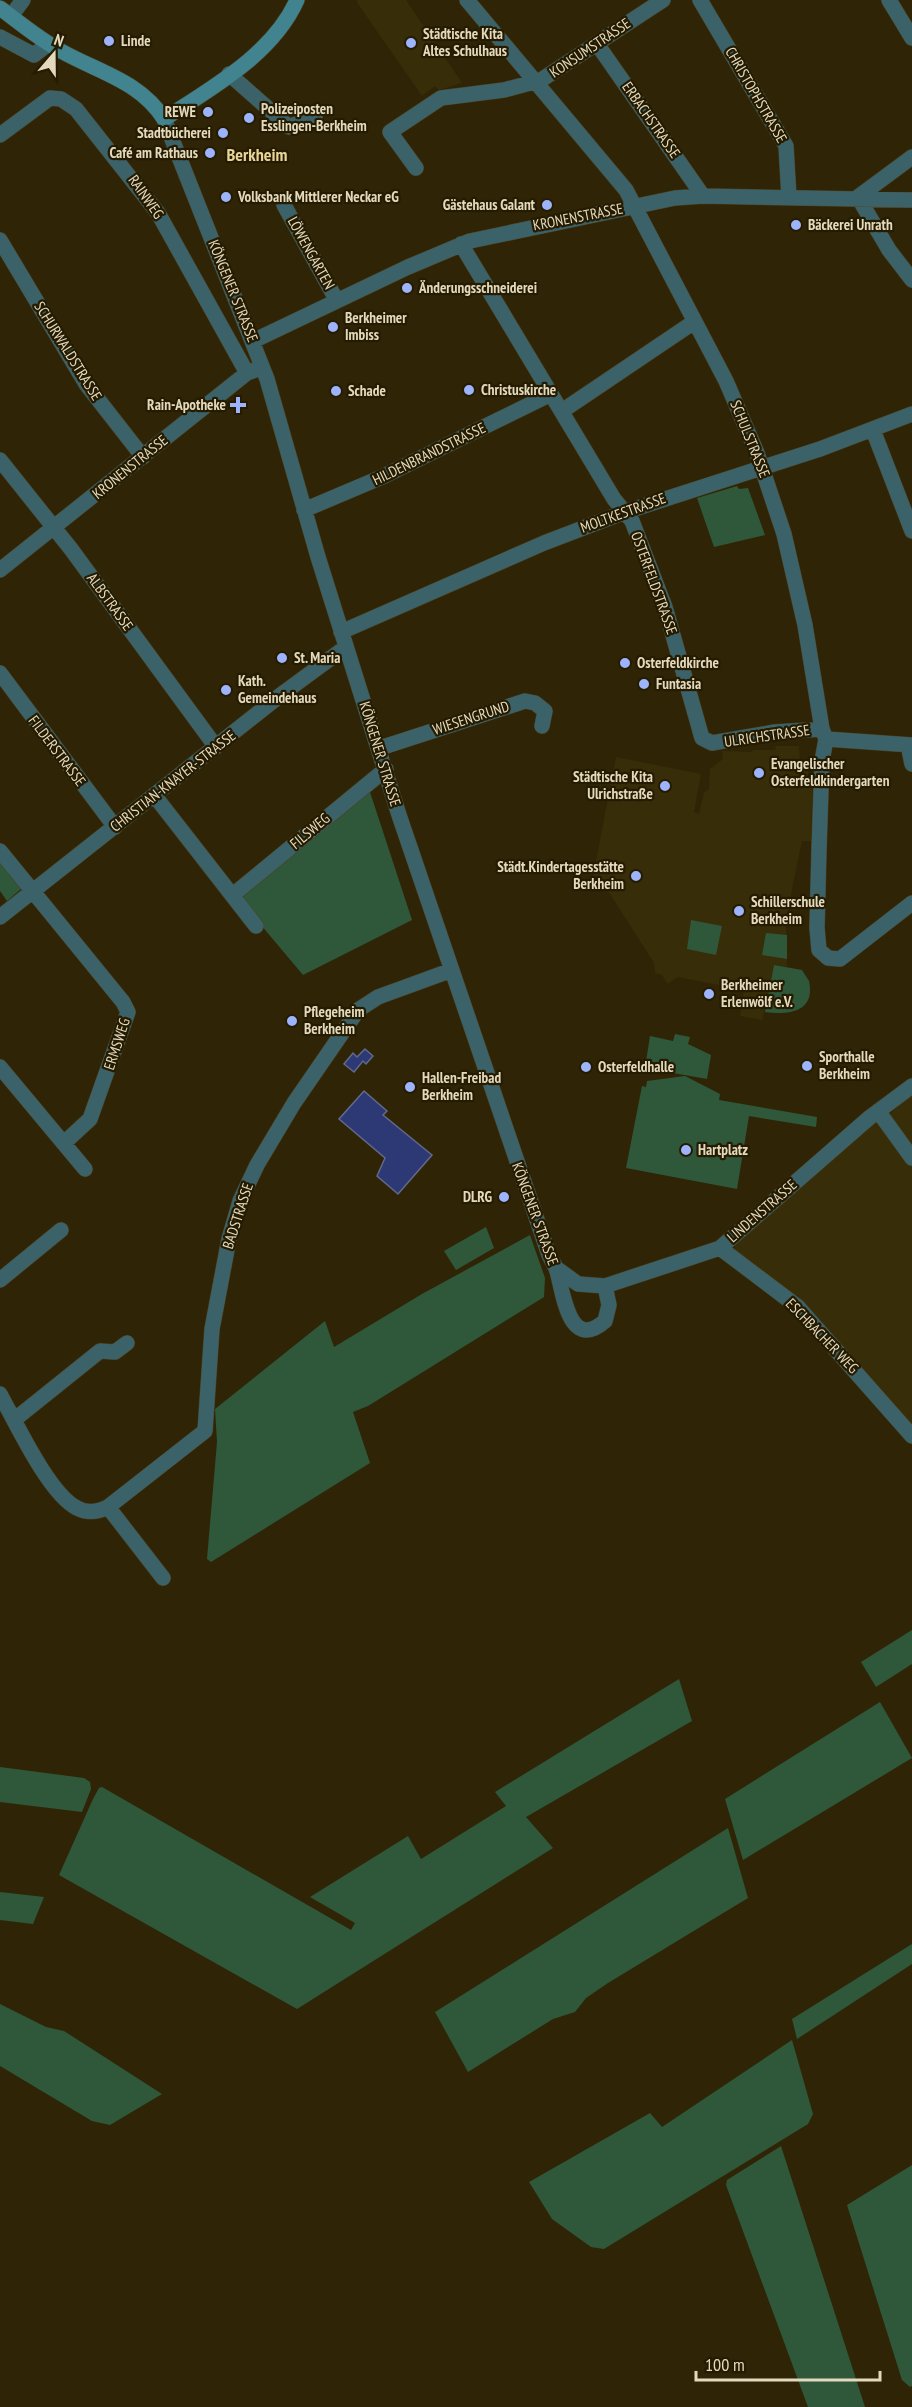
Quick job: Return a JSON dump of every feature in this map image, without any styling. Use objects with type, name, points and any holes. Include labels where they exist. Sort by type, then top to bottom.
[{"type":"street","points":[[23,0],[5,12],[48,44],[128,84],[153,103],[164,119],[229,75],[260,49],[297,0]]},
{"type":"street","name":"SCHULSTRASSE","points":[[467,0],[533,82],[626,190],[726,381],[762,468],[784,534],[799,594],[824,734],[817,928],[818,946],[822,954],[831,959],[840,959],[912,903]]},
{"type":"street","name":"KONSUMSTRASSE","points":[[416,168],[390,132],[441,98],[457,94],[504,90],[547,77],[663,0]]},
{"type":"street","name":"CHRISTOPHSTRASSE","points":[[700,0],[786,146],[789,198]]},
{"type":"street","points":[[889,0],[912,38]]},
{"type":"street","points":[[0,37],[34,55],[48,44]]},
{"type":"street","name":"ERBACHSTRASSE","points":[[597,44],[703,196]]},
{"type":"street","points":[[229,75],[289,127],[315,116]]},
{"type":"street","name":"RAINWEG","points":[[0,135],[50,98],[61,99],[76,109],[159,213],[247,374]]},
{"type":"street","name":"KÖNGENER STRASSE","points":[[164,119],[262,367],[341,632],[511,1150],[549,1255],[556,1268],[568,1314],[581,1327],[596,1327],[605,1321],[609,1305],[605,1286]]},
{"type":"street","points":[[912,157],[858,197],[889,250],[912,280]]},
{"type":"street","name":"KRONENSTRASSE","points":[[253,341],[461,244],[506,232],[634,206],[703,196],[858,197],[912,200]]},
{"type":"street","name":"LÖWENGARTEN","points":[[284,205],[337,301]]},
{"type":"street","name":"SCHURWALDSTRASSE","points":[[0,240],[86,384],[142,457]]},
{"type":"street","name":"OSTERFELDSTRASSE","points":[[461,244],[614,499],[632,521],[665,607],[700,735],[705,741],[712,743]]},
{"type":"street","points":[[562,411],[694,322]]},
{"type":"street","name":"KRONENSTRASSE","points":[[0,570],[247,374],[262,367]]},
{"type":"street","name":"HILDENBRANDSTRASSE","points":[[304,510],[382,477],[551,394]]},
{"type":"street","name":"MOLTKESTRASSE","points":[[341,632],[544,543],[625,512],[762,468],[873,430],[912,414]]},
{"type":"street","points":[[873,430],[912,531]]},
{"type":"street","name":"ALBSTRASSE","points":[[0,460],[71,549],[216,747]]},
{"type":"street","name":"CHRISTIAN-KNAYER-STRASSE","points":[[0,917],[346,647]]},
{"type":"street","name":"FILDERSTRASSE","points":[[0,673],[115,827]]},
{"type":"street","name":"WIESENGRUND","points":[[380,748],[525,701],[535,703],[545,711],[542,726]]},
{"type":"street","name":"ULRICHSTRASSE","points":[[712,743],[775,732],[824,734],[910,745]]},
{"type":"street","points":[[910,745],[912,764]]},
{"type":"street","name":"FILSWEG","points":[[234,894],[386,769]]},
{"type":"street","points":[[154,795],[234,894],[256,926]]},
{"type":"street","points":[[0,851],[32,892]]},
{"type":"street","name":"ERMSWEG","points":[[32,892],[123,1002],[128,1012],[90,1119],[64,1143]]},
{"type":"street","name":"BADSTRASSE","points":[[108,1507],[205,1431],[212,1329],[229,1239],[248,1183],[280,1125],[364,1005],[452,970]]},
{"type":"street","points":[[0,1067],[86,1169]]},
{"type":"street","name":"LINDENSTRASSE","points":[[556,1268],[578,1284],[605,1286],[720,1248],[878,1111],[912,1086]]},
{"type":"street","points":[[878,1111],[912,1158]]},
{"type":"street","points":[[0,1280],[61,1230]]},
{"type":"street","name":"ESCHBACHER WEG","points":[[720,1248],[737,1264],[798,1307],[910,1430]]},
{"type":"street","points":[[14,1420],[100,1351],[115,1352],[127,1343]]},
{"type":"street","points":[[0,1394],[46,1475],[68,1501],[80,1510],[94,1512],[108,1507],[163,1578]]},
{"type":"shaded area","name":"Städtische Kita Altes Schulhaus","points":[[406,0],[462,83],[439,90],[435,86],[422,96],[356,1]]},
{"type":"shaded area","points":[[776,746],[799,746],[800,763],[808,763],[808,777],[813,777],[811,841],[802,841],[792,889],[786,927],[787,967],[774,965],[762,1020],[740,1016],[744,990],[677,977],[668,984],[662,975],[655,973],[654,963],[603,883],[592,882],[616,757],[701,774],[694,812],[699,814],[704,792],[709,789],[710,769],[723,759],[722,751],[775,750]]},
{"type":"shaded area","points":[[912,1092],[912,1427],[808,1307],[734,1250],[736,1244],[869,1127],[890,1114]]},
{"type":"green space","points":[[737,486],[739,489],[748,488],[765,535],[714,547],[697,498]]},
{"type":"green space","points":[[369,789],[412,920],[303,975],[245,906],[243,894]]},
{"type":"green space","points":[[0,863],[21,889],[7,901],[0,891]]},
{"type":"green space","points":[[691,920],[722,926],[716,955],[687,949]]},
{"type":"green space","points":[[766,933],[787,935],[787,959],[762,955]]},
{"type":"green space","points":[[774,965],[802,970],[809,981],[808,1000],[798,1010],[782,1013],[765,1012]]},
{"type":"green space","points":[[675,1034],[690,1037],[688,1044],[711,1055],[707,1079],[645,1068],[650,1036],[673,1041]]},
{"type":"green space","name":"Hartplatz","points":[[685,1076],[720,1094],[719,1100],[817,1117],[816,1127],[749,1116],[737,1189],[626,1168],[642,1086],[646,1087],[647,1081]]},
{"type":"green space","points":[[486,1227],[494,1248],[456,1270],[444,1251]]},
{"type":"green space","points":[[530,1235],[545,1278],[544,1297],[368,1406],[353,1412],[370,1463],[211,1562],[207,1559],[217,1442],[215,1409],[325,1321],[334,1347],[422,1294]]},
{"type":"green space","points":[[912,1630],[912,1664],[876,1687],[861,1662]]},
{"type":"green space","points":[[679,1679],[692,1721],[526,1817],[553,1848],[297,2009],[59,1875],[93,1799],[102,1787],[351,1930],[355,1923],[310,1897],[408,1836],[421,1859],[506,1806],[495,1792]]},
{"type":"green space","points":[[880,1702],[912,1758],[743,1860],[725,1799]]},
{"type":"green space","points":[[0,1767],[84,1778],[90,1782],[91,1789],[82,1812],[0,1802]]},
{"type":"green space","points":[[728,1828],[748,1898],[608,1983],[586,1998],[575,2012],[553,2019],[468,2072],[435,2012]]},
{"type":"green space","points":[[0,1892],[44,1897],[33,1924],[0,1920]]},
{"type":"green space","points":[[912,1944],[912,1964],[797,2039],[792,2019]]},
{"type":"green space","points":[[0,2004],[46,2027],[64,2031],[162,2094],[110,2125],[92,2121],[0,2066]]},
{"type":"green space","points":[[792,2040],[813,2114],[808,2124],[604,2249],[591,2247],[552,2219],[529,2182],[650,2113],[662,2127]]},
{"type":"green space","points":[[781,2146],[865,2407],[808,2407],[726,2185],[727,2180]]},
{"type":"green space","points":[[912,2165],[912,2386],[910,2387],[902,2380],[847,2205]]},
{"type":"water","points":[[365,1049],[373,1056],[366,1064],[363,1061],[354,1072],[344,1064],[353,1053],[357,1057]]},
{"type":"water","points":[[364,1091],[387,1111],[383,1115],[432,1155],[398,1194],[377,1176],[385,1158],[339,1119]]},
{"type":"place","name":"Linde","points":[[109,41]]},
{"type":"place","name":"Städtische Kita Altes Schulhaus","points":[[411,43]]},
{"type":"place","name":"REWE","points":[[208,112]]},
{"type":"place","name":"Polizeiposten Esslingen-Berkheim","points":[[249,118]]},
{"type":"place","name":"Stadtbücherei","points":[[223,133]]},
{"type":"place","name":"Café am Rathaus","points":[[210,153]]},
{"type":"place","name":"Volksbank Mittlerer Neckar eG","points":[[226,197]]},
{"type":"place","name":"Gästehaus Galant","points":[[547,205]]},
{"type":"place","name":"Bäckerei Unrath","points":[[796,225]]},
{"type":"place","name":"Änderungsschneiderei","points":[[407,288]]},
{"type":"place","name":"Berkheimer Imbiss","points":[[333,327]]},
{"type":"place","name":"Christuskirche","points":[[469,390]]},
{"type":"place","name":"Schade","points":[[336,391]]},
{"type":"place","name":"Rain-Apotheke","points":[[238,405]]},
{"type":"place","name":"St. Maria","points":[[282,658]]},
{"type":"place","name":"Osterfeldkirche","points":[[625,663]]},
{"type":"place","name":"Funtasia","points":[[644,684]]},
{"type":"place","name":"Kath. Gemeindehaus","points":[[226,690]]},
{"type":"place","name":"Evangelischer Osterfeldkindergarten","points":[[759,773]]},
{"type":"place","name":"Städtische Kita Ulrichstraße","points":[[665,786]]},
{"type":"place","name":"Städt.Kindertagesstätte Berkheim","points":[[636,876]]},
{"type":"place","name":"Schillerschule Berkheim","points":[[739,911]]},
{"type":"place","name":"Berkheimer Erlenwölf e.V.","points":[[709,994]]},
{"type":"place","name":"Pflegeheim Berkheim","points":[[292,1021]]},
{"type":"place","name":"Sporthalle Berkheim","points":[[807,1066]]},
{"type":"place","name":"Osterfeldhalle","points":[[586,1067]]},
{"type":"place","name":"Hallen-Freibad Berkheim","points":[[410,1087]]},
{"type":"place","name":"Hartplatz","points":[[686,1150]]},
{"type":"place","name":"DLRG","points":[[504,1197]]},
{"type":"district","name":"Berkheim","points":[[257,155]]}]
